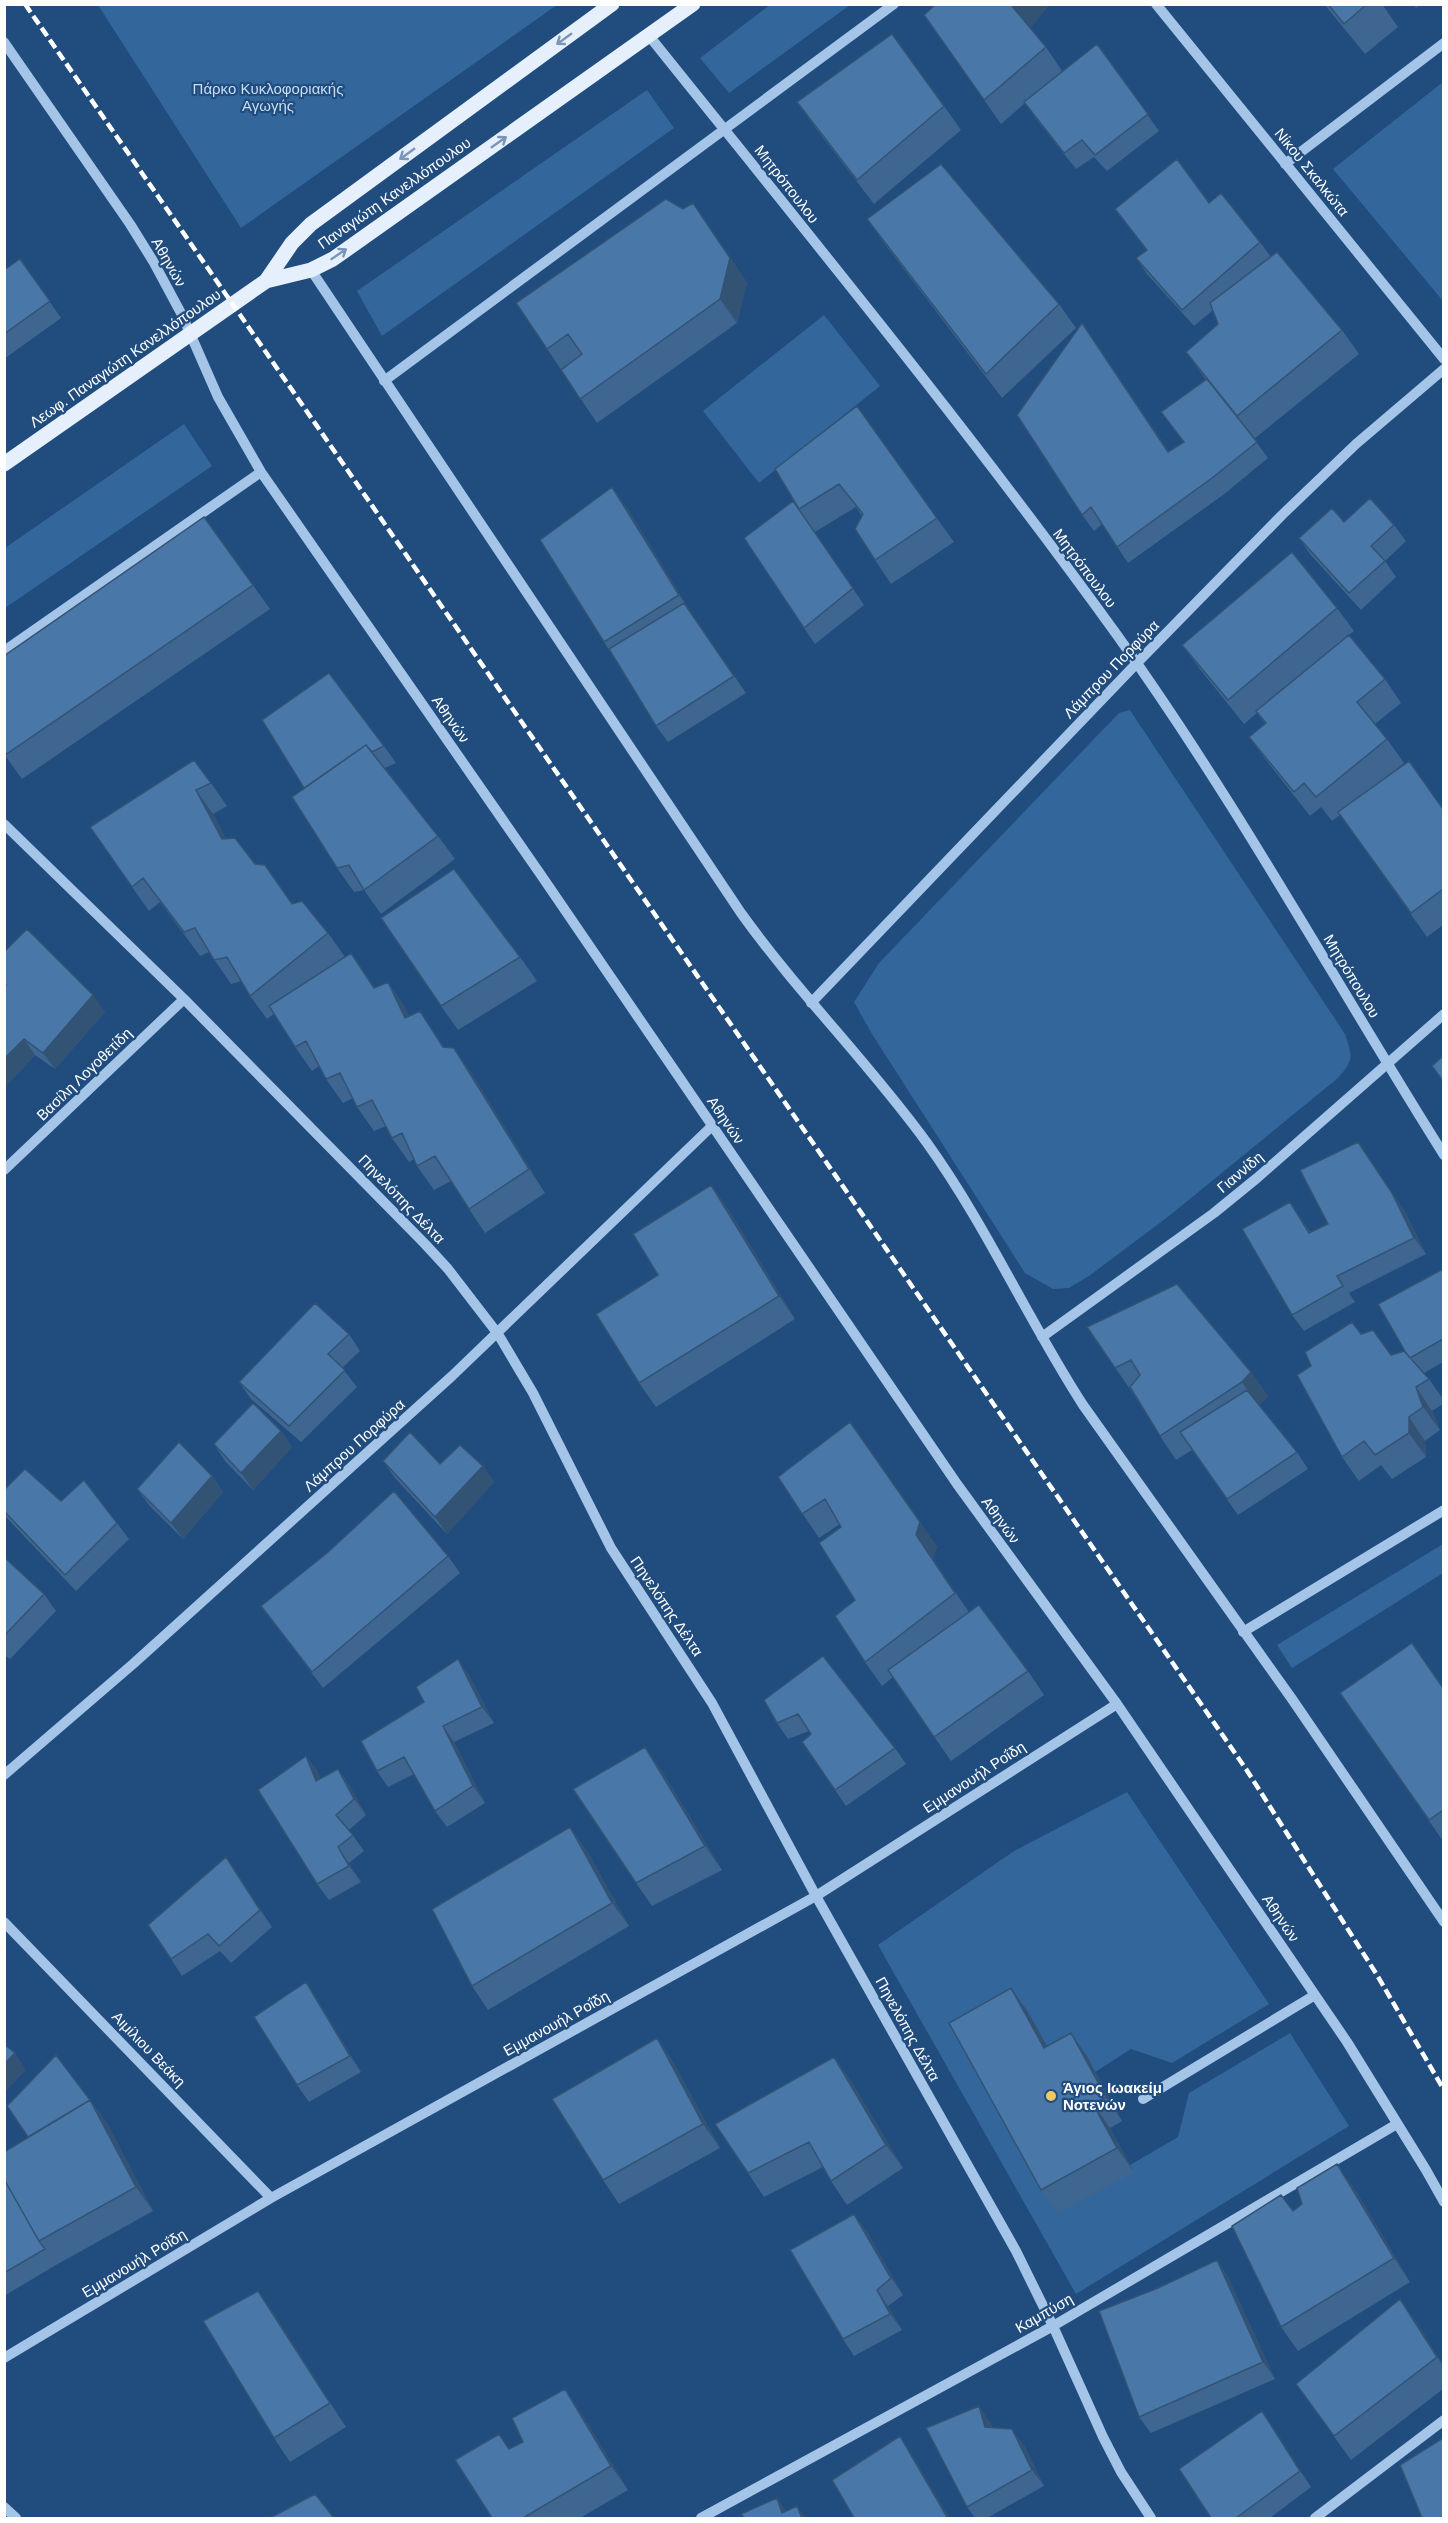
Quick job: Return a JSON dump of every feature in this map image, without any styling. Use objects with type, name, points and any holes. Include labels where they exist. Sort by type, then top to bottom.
[{"type":"main road","name":"Παναγιώτη Κανελλόπουλου","points":[[266,281],[292,243],[311,224],[612,4]]},
{"type":"main road","name":"Παναγιώτη Κανελλόπουλου","points":[[266,281],[311,270],[333,259],[693,4]]},
{"type":"main road","name":"Λεωφ. Παναγιώτη Κανελλόπουλου","points":[[4,464],[266,281]]},
{"type":"street","points":[[384,381],[894,4]]},
{"type":"street","name":"Νίκου Σκαλκώτα","points":[[1156,4],[1443,359]]},
{"type":"street","name":"Μητρόπουλου","points":[[650,36],[965,434],[1056,553],[1136,664],[1227,802],[1443,1155]]},
{"type":"street","name":"Αθηνών","points":[[4,42],[153,261],[190,334],[218,397],[261,472],[535,865],[957,1484],[1117,1704],[1347,2042],[1443,2202]]},
{"type":"street","points":[[1285,164],[1443,43]]},
{"type":"street","points":[[311,270],[741,914],[811,1003],[880,1081],[928,1146],[988,1242],[1083,1405],[1292,1699],[1443,1922]]},
{"type":"street","name":"Λάμπρου Πορφύρα","points":[[811,1003],[1136,664],[1320,478],[1443,369]]},
{"type":"street","points":[[4,651],[261,472]]},
{"type":"street","name":"Πηνελόπης Δέλτα","points":[[4,824],[184,999],[425,1244],[448,1269],[498,1334],[533,1393],[610,1548],[712,1702],[816,1896],[1016,2251],[1103,2437],[1121,2472],[1151,2518]]},
{"type":"street","name":"Βασίλη Λογοθετίδη","points":[[4,1170],[184,999]]},
{"type":"street","name":"Γιαννίδη","points":[[1042,1336],[1214,1212],[1257,1178],[1443,1014]]},
{"type":"street","name":"Λάμπρου Πορφύρα","points":[[4,1775],[132,1664],[498,1334],[712,1126]]},
{"type":"street","points":[[1243,1632],[1443,1510]]},
{"type":"street","name":"Εμμανουήλ Ροΐδη","points":[[4,2358],[272,2198],[816,1896],[1117,1704]]},
{"type":"street","name":"Αιμίλιου Βεάκη","points":[[4,1922],[272,2198]]},
{"type":"street","points":[[1143,2099],[1315,1995]]},
{"type":"street","name":"Καμπύση","points":[[701,2518],[1053,2326],[1397,2124]]},
{"type":"street","points":[[1315,2518],[1443,2420]]},
{"type":"street","points":[[4,2507],[16,2518]]},
{"type":"green space","name":"Πάρκο Κυκλοφοριακής Αγωγής","points":[[98,5],[557,5],[241,228]]},
{"type":"green space","points":[[770,5],[850,5],[729,93],[700,58]]},
{"type":"green space","points":[[1443,82],[1443,301],[1333,169]]},
{"type":"green space","points":[[647,90],[674,128],[382,336],[357,291]]},
{"type":"green space","points":[[824,315],[880,386],[759,483],[703,411]]},
{"type":"green space","points":[[184,424],[212,466],[5,608],[5,548]]},
{"type":"green space","points":[[1130,710],[1345,1034],[1350,1062],[1338,1078],[1169,1216],[1089,1276],[1069,1288],[1053,1289],[1025,1273],[872,1034],[854,1002],[879,963],[1119,713]]},
{"type":"green space","points":[[1443,1544],[1443,1573],[1292,1668],[1277,1645]]},
{"type":"green space","points":[[1127,1792],[1269,2004],[1172,2063],[1131,2049],[1095,2072],[966,2046],[1133,2172],[1130,2165],[1178,2137],[1189,2093],[1290,2033],[1349,2126],[1076,2294],[878,1945],[1014,1851]]},
{"type":"building","points":[[936,4],[1014,4],[1012,6],[1046,47],[984,100],[924,15]]},
{"type":"building","points":[[1328,4],[1367,4],[1344,24]]},
{"type":"building","points":[[892,34],[944,106],[857,180],[797,102]]},
{"type":"building","points":[[1097,44],[1148,114],[1095,155],[1082,140],[1064,153],[1024,102]]},
{"type":"building","points":[[1177,159],[1209,203],[1221,193],[1260,242],[1182,310],[1136,258],[1147,250],[1115,209]]},
{"type":"building","points":[[941,164],[1059,304],[986,374],[867,219]]},
{"type":"building","points":[[666,199],[683,209],[693,203],[730,258],[720,299],[580,399],[561,370],[582,354],[568,334],[547,349],[516,303]]},
{"type":"building","points":[[1277,252],[1342,330],[1237,416],[1186,352],[1218,324],[1210,303]]},
{"type":"building","points":[[20,259],[50,301],[4,334],[4,270]]},
{"type":"building","points":[[1082,323],[1168,452],[1184,442],[1161,412],[1207,379],[1257,442],[1117,547],[1091,507],[1082,515],[1017,415]]},
{"type":"building","points":[[857,406],[937,518],[875,560],[855,529],[863,514],[839,484],[799,509],[775,469]]},
{"type":"building","points":[[612,487],[679,595],[604,642],[540,540]]},
{"type":"building","points":[[1370,498],[1394,525],[1371,546],[1385,561],[1349,593],[1299,538],[1332,508],[1344,522]]},
{"type":"building","points":[[793,501],[853,588],[804,628],[744,538]]},
{"type":"building","points":[[204,517],[253,585],[5,755],[4,656]]},
{"type":"building","points":[[1292,552],[1337,608],[1228,700],[1182,645]]},
{"type":"building","points":[[684,603],[734,676],[656,726],[609,649]]},
{"type":"building","points":[[1349,635],[1385,679],[1357,702],[1387,739],[1316,797],[1304,783],[1294,792],[1249,737],[1266,723],[1256,711]]},
{"type":"building","points":[[329,673],[384,746],[372,752],[366,745],[304,788],[262,720]]},
{"type":"building","points":[[366,745],[438,836],[364,890],[349,865],[337,868],[292,797]]},
{"type":"building","points":[[194,760],[211,783],[196,790],[222,839],[235,838],[255,864],[265,865],[292,904],[302,901],[328,933],[250,996],[227,957],[214,960],[195,928],[184,932],[143,878],[132,887],[90,827]]},
{"type":"building","points":[[1409,761],[1443,809],[1443,889],[1411,913],[1338,812]]},
{"type":"building","points":[[454,869],[520,957],[441,1006],[381,918]]},
{"type":"building","points":[[27,929],[93,995],[43,1053],[24,1039],[4,1059],[4,987],[6,985],[4,983],[4,952]]},
{"type":"building","points":[[351,953],[374,988],[388,982],[405,1018],[420,1011],[443,1047],[454,1048],[529,1169],[469,1209],[435,1156],[417,1166],[402,1133],[392,1138],[372,1100],[357,1107],[340,1073],[326,1079],[306,1041],[295,1047],[269,1006]]},
{"type":"building","points":[[1443,1056],[1443,1081],[1432,1066]]},
{"type":"building","points":[[1358,1142],[1392,1193],[1414,1238],[1337,1276],[1343,1286],[1292,1315],[1242,1229],[1290,1202],[1309,1233],[1328,1224],[1300,1170]]},
{"type":"building","points":[[711,1185],[779,1296],[639,1383],[596,1314],[658,1275],[633,1234]]},
{"type":"building","points":[[1443,1269],[1443,1339],[1410,1358],[1378,1304]]},
{"type":"building","points":[[1177,1284],[1251,1372],[1242,1382],[1160,1436],[1130,1387],[1140,1375],[1131,1360],[1115,1368],[1087,1327]]},
{"type":"building","points":[[315,1303],[349,1334],[328,1354],[345,1370],[289,1426],[239,1382]]},
{"type":"building","points":[[1352,1322],[1361,1334],[1373,1330],[1391,1355],[1404,1351],[1429,1379],[1416,1387],[1423,1407],[1409,1417],[1409,1433],[1375,1455],[1364,1441],[1342,1457],[1297,1375],[1311,1366],[1305,1352]]},
{"type":"building","points":[[1247,1390],[1297,1452],[1227,1499],[1180,1432]]},
{"type":"building","points":[[253,1403],[281,1431],[241,1473],[214,1444]]},
{"type":"building","points":[[850,1422],[920,1522],[916,1535],[955,1593],[865,1662],[835,1616],[855,1600],[819,1543],[841,1527],[825,1499],[802,1514],[778,1477]]},
{"type":"building","points":[[410,1432],[440,1464],[460,1445],[483,1466],[435,1517],[383,1461]]},
{"type":"building","points":[[179,1442],[212,1476],[171,1523],[137,1489]]},
{"type":"building","points":[[25,1469],[61,1501],[84,1480],[117,1523],[65,1575],[4,1511],[4,1490]]},
{"type":"building","points":[[394,1491],[448,1556],[312,1672],[261,1606],[327,1553]]},
{"type":"building","points":[[4,1557],[44,1594],[4,1636]]},
{"type":"building","points":[[979,1605],[1028,1671],[934,1737],[888,1670]]},
{"type":"building","points":[[1412,1643],[1443,1688],[1443,1810],[1429,1820],[1340,1693]]},
{"type":"building","points":[[823,1656],[895,1748],[835,1790],[802,1742],[811,1734],[798,1714],[777,1723],[764,1700]]},
{"type":"building","points":[[458,1659],[482,1707],[443,1726],[473,1786],[435,1811],[404,1757],[377,1771],[361,1741],[424,1702],[416,1687]]},
{"type":"building","points":[[645,1747],[705,1846],[636,1883],[573,1789]]},
{"type":"building","points":[[306,1756],[316,1781],[338,1769],[354,1799],[336,1815],[353,1835],[338,1847],[349,1866],[317,1884],[258,1790]]},
{"type":"building","points":[[570,1827],[612,1903],[472,1986],[432,1909]]},
{"type":"building","points":[[226,1857],[260,1910],[219,1946],[208,1934],[171,1959],[148,1925]]},
{"type":"building","points":[[306,1982],[350,2056],[297,2085],[254,2017]]},
{"type":"building","name":"Άγιος Ιωακείμ Νοτενών","points":[[1011,1988],[1044,2048],[1071,2033],[1106,2097],[1093,2104],[1117,2148],[1041,2190],[949,2023]]},
{"type":"building","points":[[657,2038],[703,2124],[603,2180],[552,2099]]},
{"type":"building","points":[[4,2044],[15,2053],[4,2064]]},
{"type":"building","points":[[56,2055],[90,2100],[28,2137],[7,2106]]},
{"type":"building","points":[[834,2057],[886,2145],[831,2181],[809,2142],[748,2173],[715,2124]]},
{"type":"building","points":[[90,2100],[136,2187],[39,2241],[4,2179],[4,2152]]},
{"type":"building","points":[[1337,2164],[1394,2258],[1281,2327],[1232,2226],[1281,2195],[1293,2211],[1302,2204],[1297,2188]]},
{"type":"building","points":[[4,2179],[45,2249],[4,2273]]},
{"type":"building","points":[[854,2214],[891,2278],[877,2290],[890,2314],[843,2339],[790,2250]]},
{"type":"building","points":[[1217,2260],[1263,2362],[1139,2417],[1099,2311],[1158,2288]]},
{"type":"building","points":[[258,2291],[330,2403],[274,2438],[203,2321]]},
{"type":"building","points":[[1400,2299],[1437,2357],[1334,2436],[1296,2384]]},
{"type":"building","points":[[565,2389],[611,2466],[523,2518],[492,2518],[455,2460],[499,2434],[509,2449],[523,2442],[512,2418]]},
{"type":"building","points":[[979,2406],[985,2427],[1012,2429],[1032,2470],[967,2507],[926,2428]]},
{"type":"building","points":[[1262,2411],[1300,2471],[1236,2518],[1211,2518],[1179,2469]]},
{"type":"building","points":[[900,2436],[947,2517],[854,2518],[832,2480]]},
{"type":"building","points":[[1443,2438],[1443,2518],[1422,2518],[1400,2465]]},
{"type":"building","points":[[315,2494],[334,2518],[270,2518]]},
{"type":"building","points":[[777,2498],[782,2513],[797,2506],[802,2518],[744,2518],[741,2514]]},
{"type":"railway","points":[[25,4],[1246,1769],[1377,1975],[1444,2090]]},
{"type":"place","name":"Άγιος Ιωακείμ Νοτενών","points":[[1051,2096]]}]
